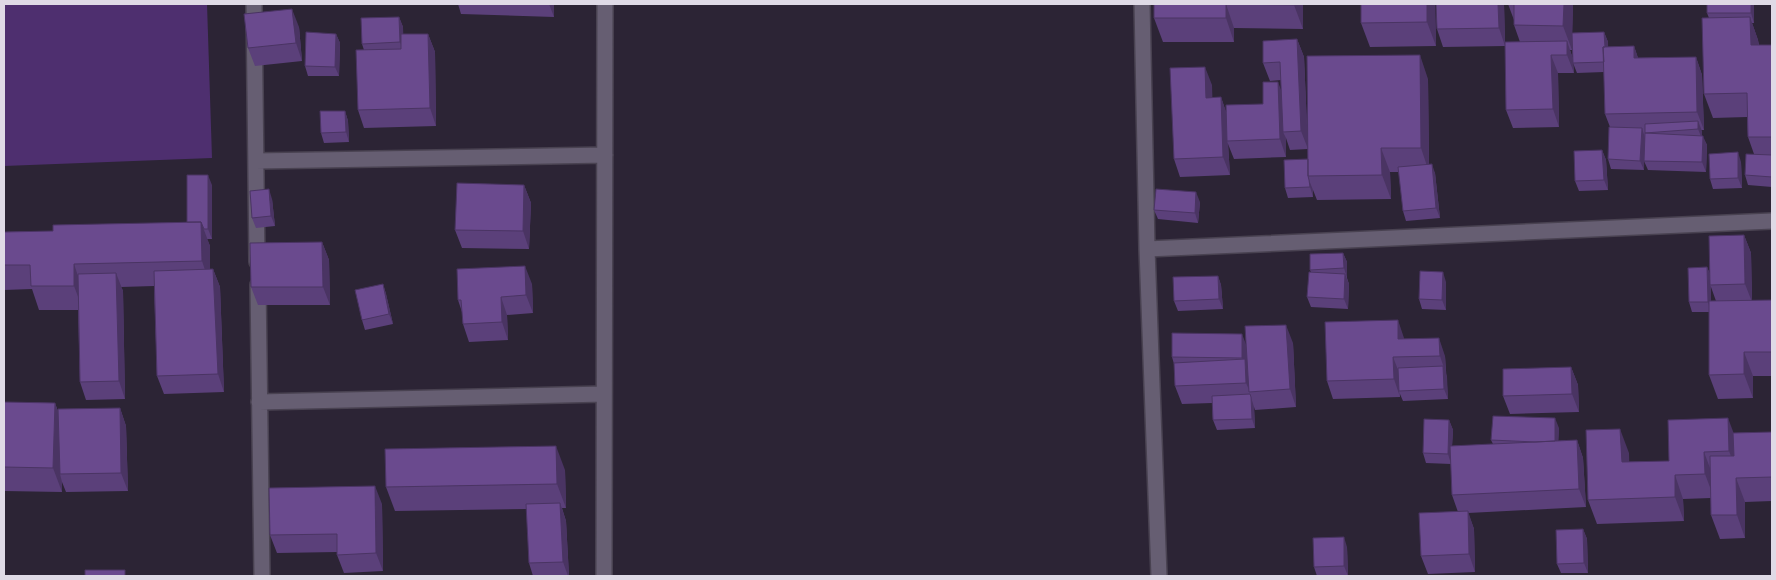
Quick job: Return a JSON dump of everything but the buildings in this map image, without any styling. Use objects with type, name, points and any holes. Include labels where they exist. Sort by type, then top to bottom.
[{"type":"street","points":[[254,4],[262,576]]},
{"type":"street","points":[[604,576],[605,4]]},
{"type":"street","points":[[1142,4],[1147,249],[1159,576]]},
{"type":"street","points":[[256,161],[605,155]]},
{"type":"street","points":[[1147,249],[1772,221]]},
{"type":"street","points":[[259,402],[604,394]]},
{"type":"shaded area","points":[[4,4],[207,4],[212,158],[4,166]]}]
